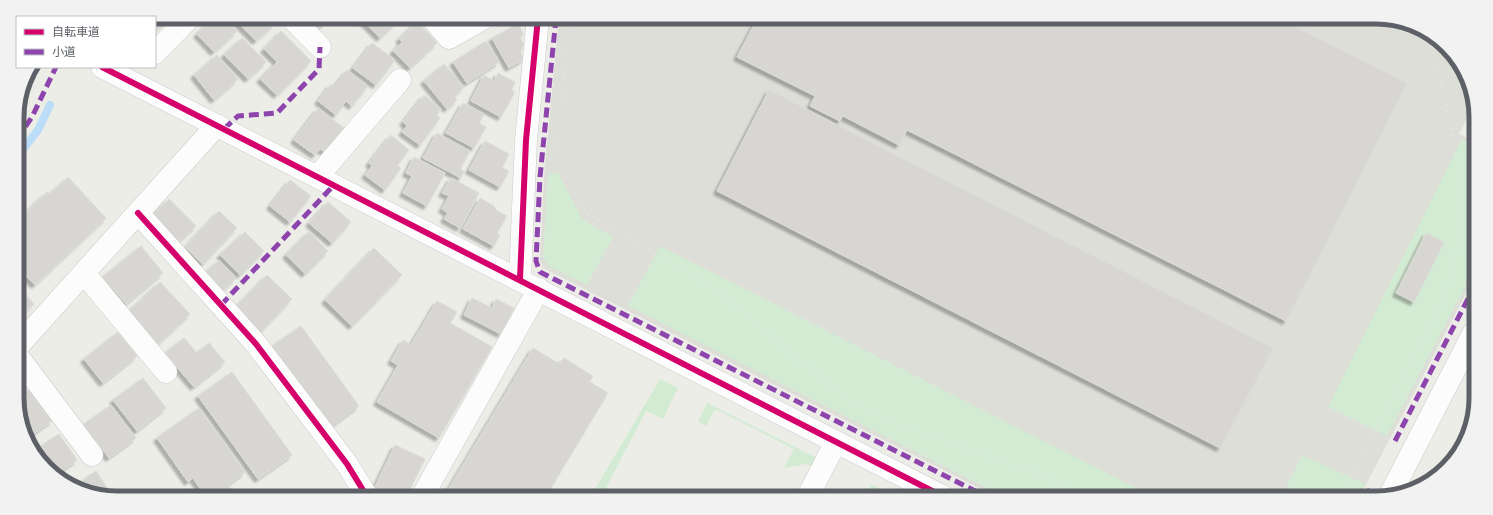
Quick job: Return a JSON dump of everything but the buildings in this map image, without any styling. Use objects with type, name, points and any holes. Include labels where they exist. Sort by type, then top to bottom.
[{"type":"street","points":[[156,52],[183,24]]},
{"type":"street","points":[[297,24],[320,46]]},
{"type":"street","points":[[437,24],[449,38],[474,24]]},
{"type":"street","points":[[520,279],[526,140],[537,24]]},
{"type":"street","points":[[107,68],[135,74],[217,125],[932,491]]},
{"type":"street","points":[[318,176],[400,80]]},
{"type":"street","points":[[24,339],[217,125]]},
{"type":"street","points":[[138,213],[256,344],[347,464],[364,491]]},
{"type":"street","points":[[84,273],[166,372]]},
{"type":"street","points":[[425,491],[539,289]]},
{"type":"street","points":[[1393,489],[1469,342]]},
{"type":"street","points":[[24,365],[92,455]]},
{"type":"street","points":[[811,491],[836,442]]},
{"type":"shaded area","points":[[558,24],[1388,25],[1411,31],[1437,47],[1453,66],[1464,87],[1469,114],[1459,134],[1469,139],[1469,288],[1363,491],[985,491],[543,268],[540,260],[544,176]]},
{"type":"green space","points":[[1462,139],[1469,142],[1469,280],[1387,436],[1328,407]]},
{"type":"green space","points":[[558,172],[582,219],[613,237],[587,285],[549,266],[543,257],[548,175]]},
{"type":"green space","points":[[660,246],[1142,491],[993,491],[628,306]]},
{"type":"green space","points":[[660,379],[678,388],[663,419],[646,411],[605,491],[594,491]]},
{"type":"green space","points":[[707,403],[819,459],[815,468],[806,464],[784,468],[794,449],[715,409],[706,426],[698,422]]},
{"type":"green space","points":[[1302,455],[1365,484],[1362,491],[1284,491]]},
{"type":"green space","points":[[871,484],[884,491],[868,491]]},
{"type":"waterway","points":[[24,148],[38,130],[50,105]]},
{"type":"railway","points":[[570,24],[557,150],[562,172],[574,194],[589,215],[695,276],[725,296],[839,394],[890,422],[1037,473],[1073,491]]},
{"type":"railway","points":[[1345,491],[1441,304],[1455,258],[1460,216],[1458,173],[1443,92],[1429,41]]},
{"type":"marked path","points":[[555,24],[540,177],[536,261],[540,272],[975,491]]},
{"type":"marked path","points":[[224,129],[238,116],[277,113],[319,69],[320,47]]},
{"type":"marked path","points":[[24,129],[32,117],[56,68]]},
{"type":"marked path","points":[[221,305],[334,185]]},
{"type":"marked path","points":[[1395,441],[1469,297]]},
{"type":"cycle path","points":[[520,279],[526,140],[537,24]]},
{"type":"cycle path","points":[[104,68],[932,491]]},
{"type":"cycle path","points":[[138,213],[256,344],[347,464],[364,491]]}]
